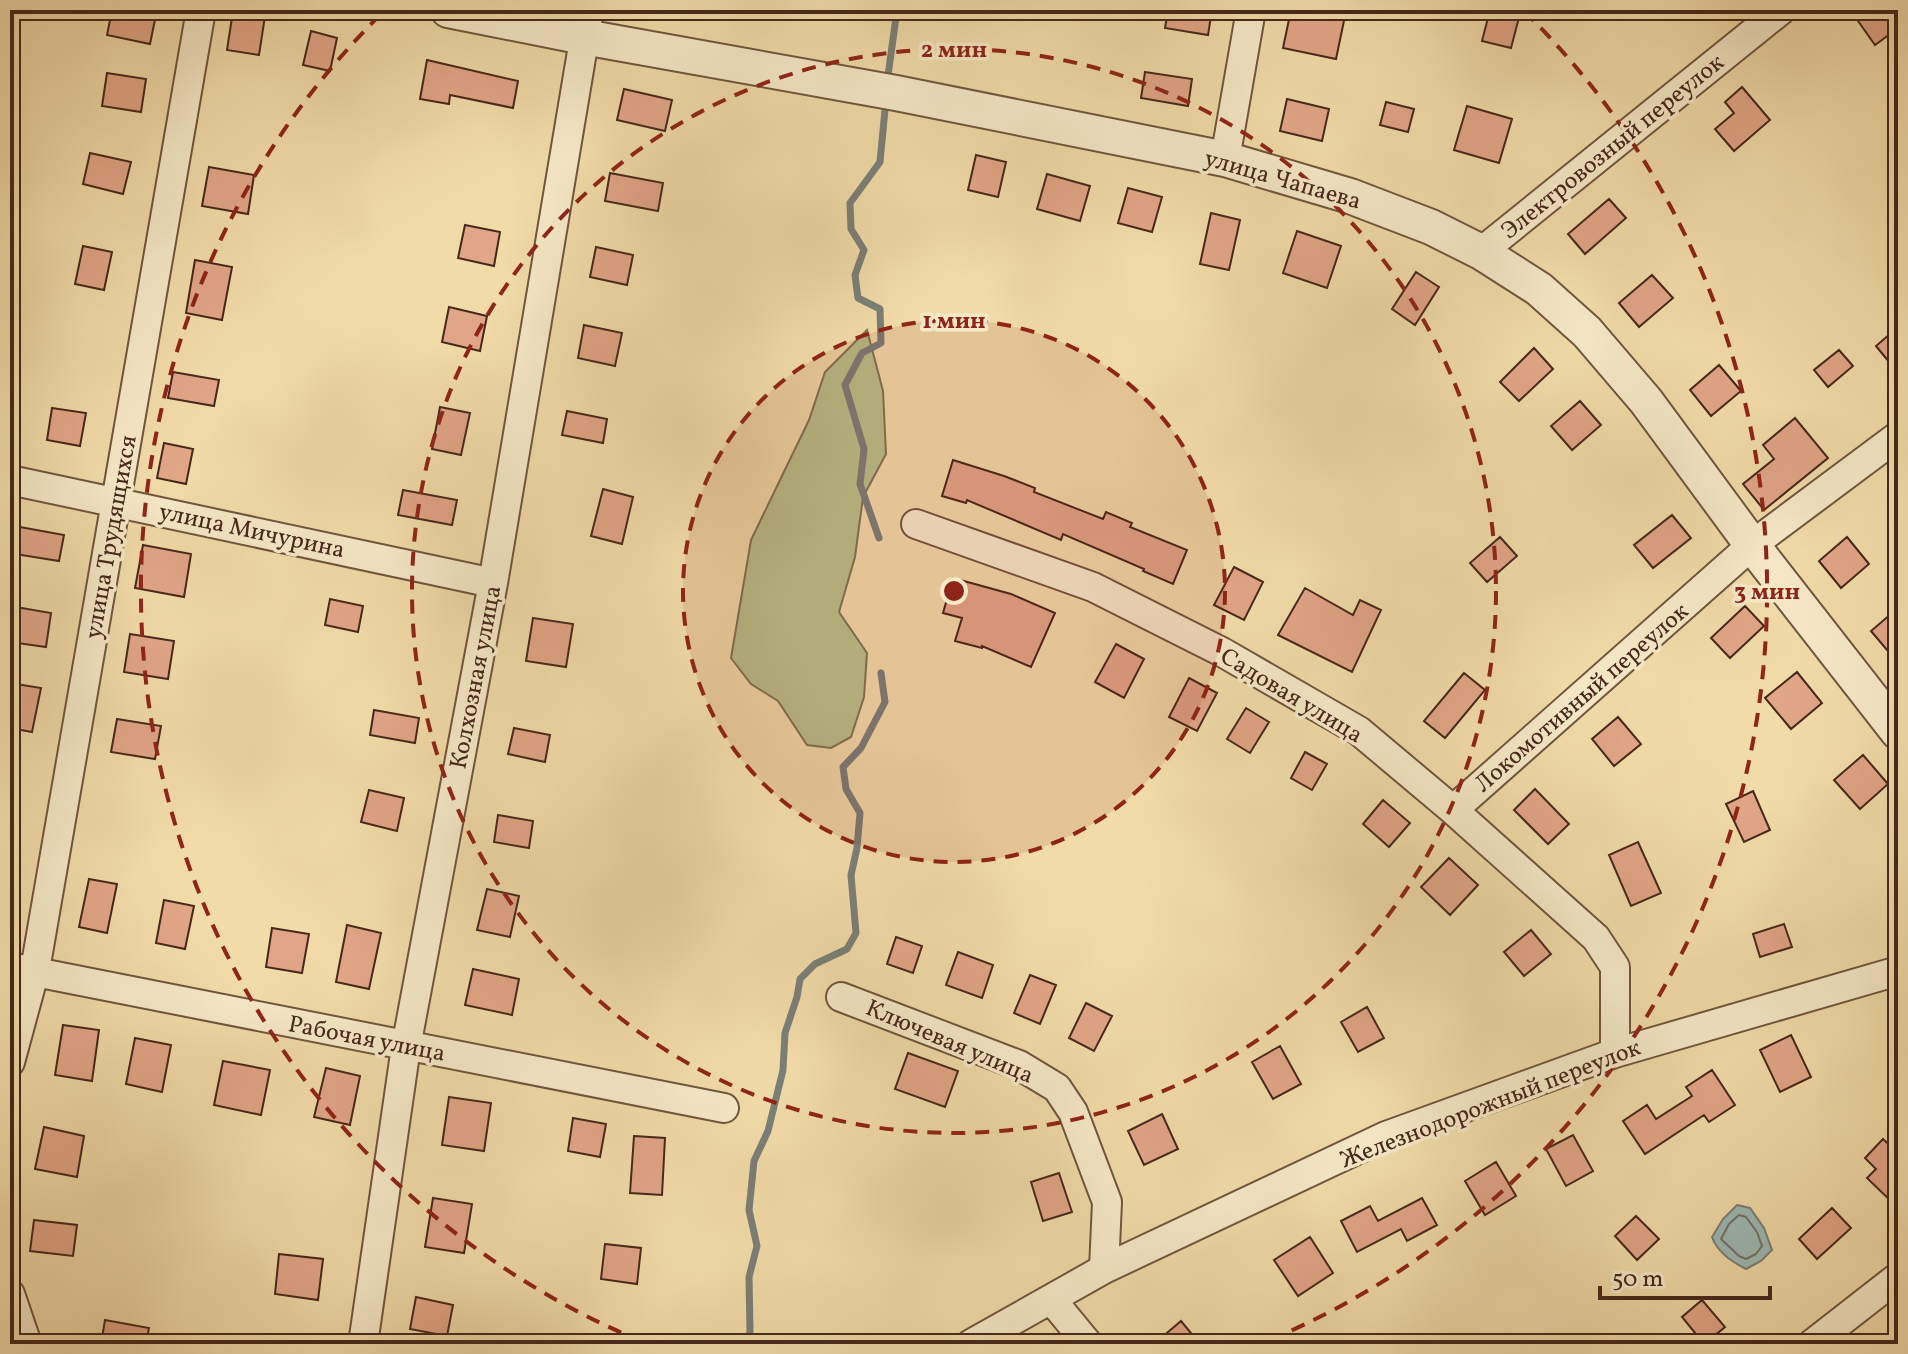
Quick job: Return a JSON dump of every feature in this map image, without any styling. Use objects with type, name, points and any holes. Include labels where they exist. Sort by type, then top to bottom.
[{"type":"street","name":"улица Трудящихся","points":[[10,1062],[23,969],[117,501],[201,10]]},
{"type":"street","name":"улица Чапаева","points":[[448,10],[586,24],[896,93],[1225,159],[1350,196],[1431,227],[1481,252],[1539,289],[1587,332],[1646,401],[1752,545],[1898,732]]},
{"type":"street","points":[[1225,159],[1251,10]]},
{"type":"street","name":"Электровозный переулок","points":[[1481,252],[1781,10]]},
{"type":"street","name":"Колхозная улица","points":[[363,1344],[406,1047],[493,583],[586,24]]},
{"type":"street","name":"Локомотивный переулок","points":[[1453,810],[1752,545],[1898,436]]},
{"type":"street","name":"улица Мичурина","points":[[10,480],[493,583]]},
{"type":"street","name":"Садовая улица","points":[[916,524],[1093,587],[1222,652],[1359,731],[1596,938],[1615,967],[1615,1053]]},
{"type":"street","name":"Рабочая улица","points":[[23,969],[724,1108]]},
{"type":"street","name":"Железнодорожный переулок","points":[[971,1344],[1104,1269],[1386,1136],[1615,1053],[1898,971]]},
{"type":"street","name":"Ключевая улица","points":[[841,997],[1019,1065],[1057,1088],[1073,1112],[1107,1202],[1104,1269]]},
{"type":"street","points":[[1812,1344],[1898,1277]]},
{"type":"street","points":[[10,1294],[27,1344]]},
{"type":"street","points":[[1051,1299],[1088,1344]]},
{"type":"green space","points":[[867,330],[883,391],[886,454],[863,497],[855,557],[839,612],[867,653],[864,697],[851,737],[831,748],[807,745],[778,701],[751,684],[731,658],[751,540],[809,420],[825,372]]},
{"type":"water","points":[[1737,1205],[1750,1208],[1764,1228],[1772,1250],[1746,1269],[1726,1256],[1712,1237],[1723,1219]]},
{"type":"building","points":[[112,10],[157,10],[150,44],[107,35]]},
{"type":"building","points":[[1168,10],[1212,10],[1208,35],[1165,28]]},
{"type":"building","points":[[1291,10],[1316,10],[1345,16],[1336,59],[1283,48]]},
{"type":"building","points":[[1490,10],[1521,10],[1511,48],[1482,41]]},
{"type":"building","points":[[1867,10],[1898,10],[1898,28],[1875,45],[1856,18]]},
{"type":"building","points":[[233,11],[265,16],[259,55],[227,50]]},
{"type":"building","points":[[311,31],[337,38],[330,71],[303,65]]},
{"type":"building","points":[[427,60],[518,81],[513,108],[450,95],[449,104],[420,99]]},
{"type":"building","points":[[1145,72],[1192,79],[1188,106],[1141,98]]},
{"type":"building","points":[[107,73],[146,79],[141,112],[102,106]]},
{"type":"building","points":[[1742,87],[1770,120],[1734,151],[1715,129],[1734,113],[1725,102]]},
{"type":"building","points":[[624,89],[672,100],[665,131],[617,120]]},
{"type":"building","points":[[1287,99],[1329,109],[1322,141],[1280,131]]},
{"type":"building","points":[[1386,102],[1414,109],[1408,132],[1380,125]]},
{"type":"building","points":[[1467,106],[1512,119],[1499,163],[1454,150]]},
{"type":"building","points":[[90,153],[131,162],[123,194],[83,184]]},
{"type":"building","points":[[976,155],[1006,162],[998,197],[968,190]]},
{"type":"building","points":[[209,167],[254,175],[248,214],[202,206]]},
{"type":"building","points":[[610,173],[663,183],[658,211],[605,201]]},
{"type":"building","points":[[1047,174],[1090,186],[1080,221],[1037,209]]},
{"type":"building","points":[[1128,188],[1162,197],[1152,232],[1118,223]]},
{"type":"building","points":[[1609,199],[1626,218],[1585,254],[1568,234]]},
{"type":"building","points":[[1211,213],[1240,220],[1229,270],[1200,264]]},
{"type":"building","points":[[465,225],[500,232],[494,266],[458,258]]},
{"type":"building","points":[[1297,231],[1341,246],[1327,288],[1283,273]]},
{"type":"building","points":[[83,246],[112,252],[104,290],[75,284]]},
{"type":"building","points":[[596,247],[633,255],[627,285],[590,277]]},
{"type":"building","points":[[195,260],[232,267],[222,320],[186,313]]},
{"type":"building","points":[[1416,272],[1439,287],[1415,325],[1392,309]]},
{"type":"building","points":[[1652,275],[1673,298],[1639,327],[1619,303]]},
{"type":"building","points":[[449,307],[487,316],[480,351],[442,342]]},
{"type":"building","points":[[584,325],[622,333],[615,366],[578,358]]},
{"type":"building","points":[[1898,327],[1898,373],[1876,346]]},
{"type":"building","points":[[1534,348],[1553,369],[1519,401],[1500,382]]},
{"type":"building","points":[[1839,350],[1853,366],[1828,387],[1814,370]]},
{"type":"building","points":[[1719,365],[1741,391],[1711,416],[1690,390]]},
{"type":"building","points":[[173,372],[219,380],[214,406],[168,398]]},
{"type":"building","points":[[1580,401],[1601,425],[1572,450],[1551,426]]},
{"type":"building","points":[[440,407],[470,413],[461,455],[432,449]]},
{"type":"building","points":[[52,408],[86,413],[80,446],[47,440]]},
{"type":"building","points":[[567,411],[607,419],[603,443],[562,435]]},
{"type":"building","points":[[1795,418],[1828,458],[1764,510],[1743,484],[1774,459],[1763,445]]},
{"type":"building","points":[[164,443],[193,449],[186,484],[157,478]]},
{"type":"building","points":[[953,460],[1035,488],[1034,492],[1103,519],[1106,512],[1132,523],[1130,527],[1187,550],[1173,584],[1063,534],[1061,540],[967,500],[966,503],[942,496]]},
{"type":"building","points":[[603,489],[633,497],[622,544],[591,536]]},
{"type":"building","points":[[403,490],[457,500],[452,525],[398,515]]},
{"type":"building","points":[[1672,515],[1691,538],[1653,568],[1634,545]]},
{"type":"building","points":[[20,527],[64,535],[59,561],[15,554]]},
{"type":"building","points":[[1500,537],[1517,556],[1487,582],[1470,563]]},
{"type":"building","points":[[1847,537],[1869,564],[1841,588],[1819,561]]},
{"type":"building","points":[[143,545],[191,554],[184,597],[135,588]]},
{"type":"building","points":[[1234,567],[1263,582],[1244,620],[1214,605]]},
{"type":"building","points":[[953,578],[1011,594],[1055,613],[1031,667],[982,646],[955,641],[962,618],[943,613]]},
{"type":"building","points":[[1305,588],[1353,615],[1360,600],[1381,610],[1352,672],[1278,635]]},
{"type":"building","points":[[330,599],[363,606],[358,632],[325,625]]},
{"type":"building","points":[[10,606],[51,613],[46,647],[10,642]]},
{"type":"building","points":[[1745,606],[1764,626],[1730,658],[1711,638]]},
{"type":"building","points":[[1898,608],[1898,663],[1871,631]]},
{"type":"building","points":[[533,618],[573,624],[566,667],[526,661]]},
{"type":"building","points":[[130,634],[174,641],[168,679],[124,672]]},
{"type":"building","points":[[1116,644],[1144,659],[1124,698],[1095,682]]},
{"type":"building","points":[[1797,672],[1822,703],[1791,729],[1765,698]]},
{"type":"building","points":[[1464,673],[1485,690],[1445,738],[1424,721]]},
{"type":"building","points":[[1189,678],[1217,693],[1197,731],[1169,717]]},
{"type":"building","points":[[10,683],[41,688],[32,732],[10,728]]},
{"type":"building","points":[[1246,708],[1269,722],[1250,753],[1227,739]]},
{"type":"building","points":[[374,710],[419,718],[415,743],[370,735]]},
{"type":"building","points":[[1618,717],[1641,744],[1614,766],[1592,739]]},
{"type":"building","points":[[117,719],[161,726],[155,759],[111,752]]},
{"type":"building","points":[[514,728],[550,735],[545,762],[508,754]]},
{"type":"building","points":[[1305,752],[1327,764],[1312,790],[1291,778]]},
{"type":"building","points":[[1863,755],[1888,784],[1860,809],[1834,780]]},
{"type":"building","points":[[1535,789],[1569,824],[1548,844],[1514,810]]},
{"type":"building","points":[[369,790],[404,798],[397,831],[361,822]]},
{"type":"building","points":[[1753,791],[1770,830],[1744,842],[1726,804]]},
{"type":"building","points":[[1383,800],[1410,823],[1389,847],[1363,824]]},
{"type":"building","points":[[498,815],[533,821],[529,848],[494,842]]},
{"type":"building","points":[[1638,842],[1661,893],[1631,906],[1609,855]]},
{"type":"building","points":[[1449,858],[1478,885],[1450,915],[1421,887]]},
{"type":"building","points":[[89,879],[117,884],[107,933],[79,927]]},
{"type":"building","points":[[487,889],[519,896],[510,937],[477,930]]},
{"type":"building","points":[[164,900],[194,906],[185,949],[156,943]]},
{"type":"building","points":[[1784,924],[1792,947],[1760,957],[1753,934]]},
{"type":"building","points":[[347,925],[381,933],[369,989],[336,982]]},
{"type":"building","points":[[272,928],[309,934],[302,973],[266,967]]},
{"type":"building","points":[[1531,930],[1551,954],[1524,976],[1504,952]]},
{"type":"building","points":[[896,937],[922,946],[913,973],[887,964]]},
{"type":"building","points":[[958,952],[993,965],[982,998],[946,985]]},
{"type":"building","points":[[473,969],[519,979],[512,1015],[465,1005]]},
{"type":"building","points":[[1030,975],[1056,985],[1040,1024],[1014,1013]]},
{"type":"building","points":[[1086,1003],[1112,1016],[1094,1051],[1069,1038]]},
{"type":"building","points":[[1367,1007],[1384,1038],[1358,1052],[1341,1022]]},
{"type":"building","points":[[63,1025],[99,1030],[92,1081],[55,1075]]},
{"type":"building","points":[[1791,1035],[1811,1077],[1780,1092],[1760,1050]]},
{"type":"building","points":[[135,1038],[171,1045],[162,1092],[126,1084]]},
{"type":"building","points":[[1280,1046],[1301,1084],[1273,1099],[1252,1062]]},
{"type":"building","points":[[908,1053],[958,1071],[945,1107],[895,1089]]},
{"type":"building","points":[[223,1061],[270,1070],[261,1115],[214,1105]]},
{"type":"building","points":[[326,1068],[360,1076],[350,1125],[314,1117]]},
{"type":"building","points":[[1712,1070],[1735,1105],[1709,1122],[1704,1115],[1645,1154],[1623,1121],[1647,1105],[1656,1119],[1692,1096],[1686,1087]]},
{"type":"building","points":[[449,1097],[491,1103],[484,1151],[442,1145]]},
{"type":"building","points":[[1162,1114],[1178,1149],[1144,1165],[1128,1131]]},
{"type":"building","points":[[573,1118],[606,1124],[600,1157],[568,1151]]},
{"type":"building","points":[[44,1127],[84,1136],[77,1177],[35,1169]]},
{"type":"building","points":[[1573,1135],[1593,1171],[1566,1186],[1546,1149]]},
{"type":"building","points":[[634,1136],[665,1138],[662,1195],[630,1193]]},
{"type":"building","points":[[1883,1139],[1898,1153],[1898,1208],[1867,1178],[1876,1169],[1865,1158]]},
{"type":"building","points":[[1496,1162],[1516,1196],[1485,1215],[1465,1181]]},
{"type":"building","points":[[1059,1173],[1072,1212],[1043,1221],[1031,1182]]},
{"type":"building","points":[[433,1198],[472,1204],[464,1253],[425,1247]]},
{"type":"building","points":[[1422,1198],[1437,1225],[1407,1241],[1401,1229],[1357,1252],[1341,1221],[1370,1206],[1378,1221]]},
{"type":"building","points":[[1832,1208],[1851,1228],[1817,1259],[1799,1239]]},
{"type":"building","points":[[1636,1216],[1659,1239],[1637,1260],[1615,1236]]},
{"type":"building","points":[[34,1220],[77,1225],[73,1256],[30,1251]]},
{"type":"building","points":[[1310,1237],[1333,1273],[1298,1296],[1274,1260]]},
{"type":"building","points":[[605,1244],[641,1248],[637,1284],[601,1279]]},
{"type":"building","points":[[279,1254],[323,1259],[318,1300],[275,1294]]},
{"type":"building","points":[[416,1297],[453,1305],[447,1336],[410,1329]]},
{"type":"building","points":[[1702,1300],[1725,1327],[1704,1344],[1682,1317]]},
{"type":"building","points":[[105,1320],[149,1328],[146,1344],[101,1344]]},
{"type":"building","points":[[1181,1321],[1200,1344],[1154,1344]]},
{"type":"waterway","points":[[887,83],[897,10]]},
{"type":"waterway","points":[[879,538],[860,484],[864,449],[845,385],[862,353],[881,343],[880,309],[858,298],[855,275],[864,250],[851,229],[850,203],[880,162],[886,99]]},
{"type":"waterway","points":[[747,1344],[750,1331],[749,1277],[757,1246],[749,1210],[754,1161],[768,1131],[783,1070],[785,1033],[800,979],[815,964],[847,949],[856,933],[851,875],[860,813],[846,789],[843,767],[861,748],[885,702],[881,673]]}]
